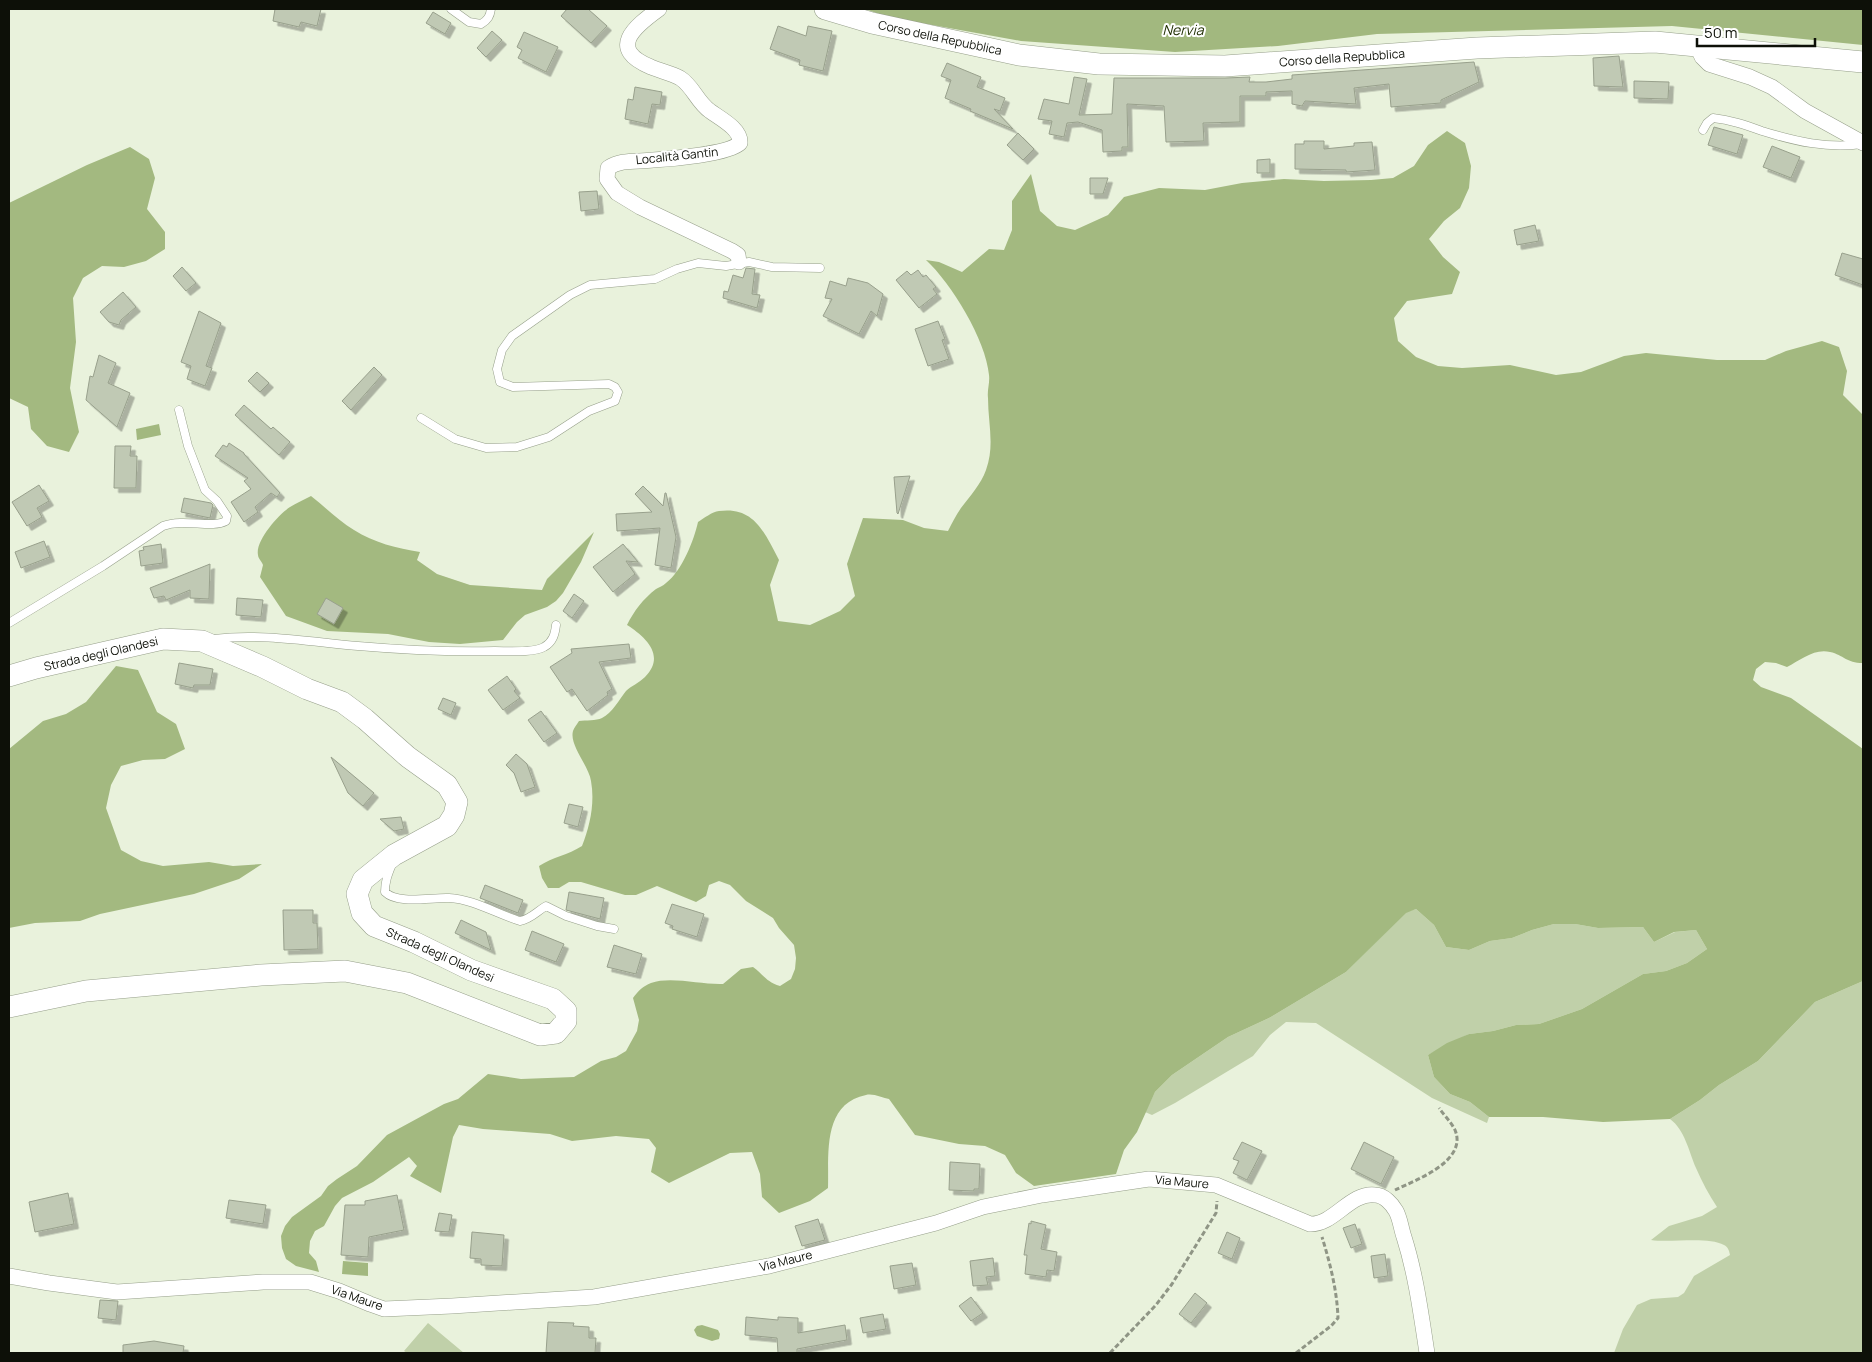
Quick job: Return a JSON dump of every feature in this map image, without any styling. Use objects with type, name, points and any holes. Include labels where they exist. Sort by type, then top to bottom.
[{"type":"main road","name":"Corso della Repubblica","points":[[826,9],[872,23],[1019,55],[1099,64],[1224,66],[1477,48],[1626,42],[1696,44],[1863,62]]},
{"type":"main road","name":"Strada degli Olandesi","points":[[9,676],[163,639],[202,641],[263,667],[307,689],[342,702],[365,719],[408,757],[447,785],[457,802],[454,815],[447,826],[394,855],[363,880],[357,894],[362,912],[374,926],[414,942],[471,970],[553,998],[566,1011],[566,1021],[556,1032],[540,1035],[407,983],[345,971],[261,975],[86,991],[9,1008]]},
{"type":"street","name":"Località Gantin","points":[[659,9],[631,32],[627,48],[634,58],[650,67],[678,77],[689,84],[705,108],[736,131],[740,138],[740,143],[736,148],[724,151],[652,160],[616,162],[608,168],[607,180],[617,193],[640,207],[732,250],[738,255],[739,262]]},
{"type":"street","points":[[1696,44],[1702,57],[1709,64],[1750,77],[1772,87],[1805,111],[1863,143]]},
{"type":"street","name":"Via Maure","points":[[9,1276],[117,1292],[263,1282],[310,1282],[339,1290],[384,1308],[452,1306],[594,1297],[768,1266],[936,1223],[983,1207],[1042,1195],[1149,1180],[1216,1185],[1310,1224],[1318,1224]]},
{"type":"street","points":[[1318,1224],[1364,1197],[1376,1195],[1386,1199],[1396,1210],[1414,1267],[1427,1353]]},
{"type":"lane","points":[[451,9],[475,24],[481,24],[486,21],[491,9]]},
{"type":"lane","points":[[1703,130],[1713,118],[1730,120],[1788,138],[1820,144],[1844,147],[1863,143]]},
{"type":"lane","points":[[421,418],[455,439],[486,448],[517,447],[549,437],[589,411],[615,401],[618,396],[617,389],[609,384],[513,387],[500,382],[497,369],[502,350],[512,336],[570,295],[590,285],[655,279],[676,269],[698,263],[726,266],[739,262],[749,262],[772,267],[820,268]]},
{"type":"lane","points":[[9,622],[103,566],[163,526],[174,522],[214,524],[226,521],[227,516],[225,513],[205,490],[188,446],[179,410]]},
{"type":"lane","points":[[202,641],[234,637],[305,640],[449,652],[524,651],[543,648],[551,642],[555,635],[556,625]]},
{"type":"lane","points":[[394,855],[394,861],[386,878],[385,886],[385,892],[390,896],[408,900],[448,898],[462,900],[520,921],[529,919],[538,910],[546,906],[566,916],[597,926],[614,929]]},
{"type":"path","points":[[1386,1199],[1392,1192],[1425,1176],[1446,1162],[1456,1147],[1455,1131],[1438,1108]]},
{"type":"path","points":[[1110,1353],[1156,1305],[1172,1284],[1216,1213],[1218,1196],[1216,1185]]},
{"type":"path","points":[[1296,1353],[1331,1326],[1338,1318],[1330,1263],[1318,1224]]},
{"type":"shaded area","points":[[1447,131],[1465,143],[1471,166],[1469,188],[1460,208],[1444,221],[1429,239],[1443,257],[1460,272],[1452,294],[1407,301],[1394,318],[1398,341],[1416,357],[1438,366],[1462,368],[1510,365],[1556,375],[1581,372],[1624,356],[1646,353],[1717,360],[1765,360],[1786,351],[1822,341],[1839,347],[1847,371],[1843,395],[1863,415],[1863,663],[1853,662],[1839,655],[1824,651],[1808,655],[1787,667],[1765,662],[1756,669],[1753,680],[1761,687],[1791,698],[1863,749],[1863,981],[1815,1002],[1758,1061],[1670,1119],[1603,1122],[1543,1117],[1489,1117],[1470,1102],[1450,1094],[1434,1077],[1428,1055],[1447,1043],[1469,1034],[1493,1031],[1516,1025],[1539,1024],[1582,1009],[1643,974],[1666,971],[1687,963],[1707,949],[1696,930],[1674,932],[1654,942],[1643,927],[1598,928],[1575,924],[1554,924],[1512,938],[1490,941],[1469,950],[1446,947],[1434,925],[1416,909],[1406,913],[1346,972],[1269,1018],[1228,1037],[1172,1075],[1155,1092],[1137,1132],[1124,1150],[1116,1174],[1034,1186],[1016,1173],[1005,1155],[985,1146],[959,1144],[915,1135],[889,1099],[875,1095],[866,1095],[852,1100],[835,1119],[829,1146],[828,1188],[810,1201],[779,1213],[762,1197],[760,1174],[752,1152],[730,1153],[669,1183],[651,1172],[656,1148],[649,1139],[616,1136],[572,1141],[550,1134],[483,1129],[459,1125],[453,1137],[441,1193],[410,1176],[417,1166],[409,1157],[373,1182],[342,1198],[335,1206],[324,1226],[315,1231],[310,1241],[309,1253],[316,1261],[319,1272],[296,1266],[286,1259],[282,1248],[281,1236],[285,1226],[292,1217],[321,1196],[328,1186],[357,1166],[387,1135],[444,1104],[458,1099],[488,1074],[521,1079],[574,1077],[601,1061],[616,1057],[626,1051],[637,1031],[639,1020],[633,998],[639,991],[651,983],[668,980],[723,984],[741,969],[753,967],[768,980],[780,986],[791,979],[795,969],[796,958],[794,945],[773,918],[746,901],[730,885],[719,881],[709,885],[706,896],[696,902],[657,886],[636,895],[625,895],[581,882],[569,882],[559,888],[548,888],[542,878],[539,866],[582,846],[591,814],[592,789],[587,769],[574,743],[573,731],[579,721],[597,720],[606,716],[626,691],[643,679],[651,669],[654,662],[654,654],[651,648],[641,635],[627,625],[643,601],[672,578],[677,571],[694,537],[698,522],[708,515],[719,511],[742,513],[750,517],[763,532],[779,560],[770,585],[778,621],[810,625],[840,611],[855,596],[847,564],[863,518],[903,520],[924,528],[948,531],[959,511],[978,485],[986,470],[990,452],[989,378],[986,361],[966,313],[946,283],[926,260],[939,262],[962,272],[989,249],[1004,250],[1012,230],[1012,201],[1031,174],[1040,211],[1057,226],[1075,230],[1108,215],[1124,197],[1159,188],[1205,190],[1242,183],[1284,179],[1324,181],[1393,178],[1414,166],[1428,145]]},
{"type":"shaded area","points":[[130,147],[149,159],[155,178],[147,209],[165,232],[165,249],[146,261],[124,267],[102,266],[83,278],[73,298],[76,342],[70,388],[79,432],[69,452],[47,446],[31,429],[28,407],[9,398],[9,203],[87,165]]},
{"type":"shaded area","points":[[311,496],[362,535],[403,549],[420,552],[417,560],[437,574],[470,585],[542,590],[547,579],[594,532],[581,562],[563,593],[547,607],[525,615],[503,640],[460,644],[429,642],[388,634],[327,631],[286,616],[260,577],[263,565],[258,556],[258,549],[264,536],[285,510]]},
{"type":"shaded area","points":[[116,666],[138,670],[157,712],[176,724],[185,749],[165,759],[143,760],[121,766],[111,785],[106,808],[121,850],[141,861],[163,866],[209,862],[233,866],[262,864],[239,879],[194,894],[100,914],[80,921],[35,923],[9,928],[9,749],[43,721],[66,714],[86,702]]},
{"type":"shaded area","points":[[1416,909],[1434,925],[1446,947],[1469,950],[1490,941],[1512,938],[1554,924],[1575,924],[1598,928],[1643,927],[1654,942],[1675,932],[1696,930],[1707,949],[1687,963],[1666,971],[1643,974],[1582,1009],[1539,1024],[1516,1025],[1493,1031],[1469,1034],[1428,1055],[1434,1077],[1450,1094],[1470,1102],[1489,1117],[1487,1123],[1432,1098],[1316,1023],[1286,1022],[1270,1035],[1253,1056],[1152,1115],[1145,1112],[1155,1092],[1172,1075],[1228,1037],[1269,1018],[1346,972],[1406,912]]},
{"type":"shaded area","points":[[1863,981],[1863,1353],[1614,1353],[1623,1329],[1637,1305],[1651,1299],[1678,1297],[1684,1293],[1694,1276],[1730,1255],[1729,1250],[1724,1245],[1717,1242],[1651,1240],[1669,1226],[1702,1216],[1717,1207],[1696,1168],[1683,1135],[1670,1119],[1758,1061],[1815,1002]]},
{"type":"shaded area","points":[[428,1323],[464,1353],[407,1353],[404,1351]]},
{"type":"water","name":"Nervia","points":[[865,9],[1863,9],[1863,45],[1672,26],[1377,34],[1278,46],[1175,52],[1021,41],[888,17]]},
{"type":"water","points":[[159,424],[161,435],[137,440],[136,429]]},
{"type":"water","points":[[343,1261],[368,1263],[368,1276],[342,1274]]},
{"type":"water","points":[[702,1325],[718,1330],[720,1334],[719,1339],[712,1341],[697,1336],[694,1330],[697,1326]]},
{"type":"building","points":[[275,9],[321,9],[317,26],[301,22],[299,27],[273,21]]},
{"type":"building","points":[[567,9],[588,9],[607,26],[591,43],[561,16]]},
{"type":"building","points":[[433,12],[451,23],[445,34],[426,23]]},
{"type":"building","points":[[778,26],[806,36],[808,26],[832,31],[823,71],[799,65],[800,60],[770,49]]},
{"type":"building","points":[[492,31],[502,40],[486,57],[477,48]]},
{"type":"building","points":[[524,32],[558,47],[546,72],[518,58],[522,50],[517,47]]},
{"type":"building","points":[[1619,56],[1623,87],[1594,86],[1593,58]]},
{"type":"building","points":[[1474,62],[1479,82],[1441,100],[1441,103],[1391,107],[1389,84],[1354,88],[1356,104],[1305,101],[1302,106],[1292,104],[1292,91],[1266,92],[1266,96],[1240,96],[1240,122],[1203,123],[1204,141],[1166,142],[1164,106],[1127,104],[1128,147],[1122,147],[1122,151],[1103,152],[1102,130],[1078,122],[1067,123],[1064,137],[1049,134],[1052,121],[1038,119],[1044,99],[1069,104],[1074,77],[1087,79],[1079,115],[1112,114],[1114,78],[1250,77],[1249,82],[1266,82],[1292,79],[1292,75]]},
{"type":"building","points":[[947,63],[981,77],[977,87],[1005,98],[1000,111],[994,109],[1013,129],[945,98],[951,80],[941,76]]},
{"type":"building","points":[[1634,81],[1669,82],[1668,99],[1634,98]]},
{"type":"building","points":[[635,87],[662,92],[660,105],[652,104],[648,124],[625,119],[628,99],[633,100]]},
{"type":"building","points":[[1714,127],[1743,135],[1737,154],[1708,145]]},
{"type":"building","points":[[1018,133],[1034,149],[1023,160],[1007,145]]},
{"type":"building","points":[[1304,141],[1324,141],[1324,149],[1354,146],[1354,143],[1372,142],[1375,170],[1346,172],[1346,170],[1295,169],[1295,144],[1304,144]]},
{"type":"building","points":[[1772,146],[1800,157],[1791,178],[1763,167]]},
{"type":"building","points":[[1270,159],[1270,173],[1257,173],[1257,160]]},
{"type":"building","points":[[1090,178],[1108,178],[1103,194],[1090,194]]},
{"type":"building","points":[[597,191],[599,209],[581,211],[579,192]]},
{"type":"building","points":[[1535,225],[1539,241],[1517,245],[1514,230]]},
{"type":"building","points":[[1842,253],[1863,259],[1863,285],[1835,275]]},
{"type":"building","points":[[182,267],[196,283],[186,291],[173,276]]},
{"type":"building","points":[[746,268],[755,269],[752,294],[760,295],[757,308],[723,298],[724,291],[728,292],[733,275],[743,278]]},
{"type":"building","points":[[918,270],[923,277],[926,275],[936,287],[933,289],[937,294],[919,308],[896,280],[907,271],[911,275]]},
{"type":"building","points":[[848,278],[868,283],[883,294],[877,316],[871,311],[859,334],[823,316],[832,299],[825,298],[830,281],[846,286]]},
{"type":"building","points":[[123,292],[136,307],[121,320],[119,325],[109,322],[100,312]]},
{"type":"building","points":[[199,311],[221,323],[206,366],[212,368],[205,386],[187,379],[191,366],[181,362]]},
{"type":"building","points":[[938,321],[945,339],[942,340],[949,359],[928,366],[915,329]]},
{"type":"building","points":[[99,355],[116,363],[108,383],[130,393],[117,427],[86,400],[90,376],[93,377]]},
{"type":"building","points":[[374,367],[382,375],[351,410],[342,401]]},
{"type":"building","points":[[257,372],[269,383],[260,392],[248,381]]},
{"type":"building","points":[[244,405],[271,429],[273,427],[290,442],[279,455],[235,415]]},
{"type":"building","points":[[229,443],[244,453],[280,493],[277,497],[271,493],[255,507],[258,512],[244,522],[231,502],[251,489],[244,481],[248,478],[215,456],[223,445],[227,447]]},
{"type":"building","points":[[115,446],[131,446],[130,456],[137,456],[136,488],[114,488]]},
{"type":"building","points":[[910,476],[898,514],[894,477]]},
{"type":"building","points":[[39,485],[49,501],[37,508],[42,517],[27,526],[12,502]]},
{"type":"building","points":[[643,486],[663,506],[666,493],[676,537],[671,568],[655,565],[660,528],[617,531],[616,514],[652,512],[635,494]]},
{"type":"building","points":[[184,498],[211,503],[213,505],[210,518],[181,512]]},
{"type":"building","points":[[44,541],[50,557],[21,568],[15,552]]},
{"type":"building","points":[[161,544],[163,563],[141,566],[139,551],[144,550],[143,547]]},
{"type":"building","points":[[623,544],[638,562],[626,561],[635,574],[613,592],[593,567]]},
{"type":"building","points":[[210,564],[209,599],[190,598],[190,590],[166,600],[164,596],[154,598],[150,588]]},
{"type":"building","points":[[574,594],[584,601],[572,618],[563,611]]},
{"type":"building","points":[[237,598],[263,600],[261,617],[236,615]]},
{"type":"building","points":[[326,598],[343,608],[334,624],[317,614]]},
{"type":"building","points":[[629,644],[631,658],[599,662],[612,689],[607,692],[608,695],[587,711],[572,689],[567,692],[550,667],[572,653],[571,649]]},
{"type":"building","points":[[179,663],[213,669],[210,685],[194,685],[193,688],[175,684]]},
{"type":"building","points":[[507,676],[516,689],[514,691],[520,698],[503,710],[488,690]]},
{"type":"building","points":[[443,698],[456,703],[451,715],[438,709]]},
{"type":"building","points":[[541,711],[557,733],[544,742],[528,720]]},
{"type":"building","points":[[516,754],[527,764],[535,787],[521,792],[514,773],[506,765]]},
{"type":"building","points":[[331,757],[374,793],[363,806],[348,793]]},
{"type":"building","points":[[569,804],[583,807],[578,827],[564,823]]},
{"type":"building","points":[[401,817],[404,829],[394,831],[380,819]]},
{"type":"building","points":[[485,885],[523,900],[518,913],[480,898]]},
{"type":"building","points":[[569,892],[604,898],[600,919],[566,910]]},
{"type":"building","points":[[672,904],[704,914],[697,937],[672,929],[673,926],[665,923]]},
{"type":"building","points":[[283,910],[313,910],[313,923],[317,923],[318,949],[284,950]]},
{"type":"building","points":[[461,920],[486,932],[491,950],[455,933]]},
{"type":"building","points":[[532,931],[564,944],[556,962],[525,950]]},
{"type":"building","points":[[614,945],[642,954],[636,974],[607,967]]},
{"type":"building","points":[[1242,1142],[1262,1151],[1247,1180],[1233,1173],[1239,1161],[1233,1159]]},
{"type":"building","points":[[1364,1142],[1394,1157],[1381,1184],[1351,1169]]},
{"type":"building","points":[[950,1162],[980,1164],[979,1189],[974,1189],[974,1191],[949,1190]]},
{"type":"building","points":[[68,1193],[74,1224],[35,1232],[29,1202]]},
{"type":"building","points":[[397,1195],[404,1230],[369,1237],[368,1257],[341,1255],[345,1205],[365,1205],[365,1201]]},
{"type":"building","points":[[229,1200],[266,1205],[263,1224],[226,1218]]},
{"type":"building","points":[[439,1213],[452,1215],[449,1232],[435,1231]]},
{"type":"building","points":[[818,1219],[825,1240],[802,1246],[795,1226]]},
{"type":"building","points":[[1031,1221],[1046,1225],[1041,1249],[1057,1252],[1054,1271],[1047,1270],[1046,1277],[1025,1274],[1027,1255],[1024,1255],[1029,1223],[1031,1224]]},
{"type":"building","points":[[1355,1224],[1362,1244],[1351,1248],[1343,1228]]},
{"type":"building","points":[[472,1232],[504,1235],[502,1266],[481,1265],[481,1259],[470,1258]]},
{"type":"building","points":[[1227,1232],[1240,1238],[1232,1259],[1218,1253]]},
{"type":"building","points":[[1385,1254],[1388,1276],[1374,1278],[1371,1256]]},
{"type":"building","points":[[993,1258],[995,1276],[986,1277],[988,1285],[973,1286],[970,1261]]},
{"type":"building","points":[[912,1263],[916,1285],[894,1289],[890,1266]]},
{"type":"building","points":[[1195,1293],[1207,1303],[1191,1323],[1179,1314]]},
{"type":"building","points":[[971,1297],[983,1313],[971,1321],[959,1306]]},
{"type":"building","points":[[100,1300],[118,1301],[116,1320],[98,1318]]},
{"type":"building","points":[[883,1314],[886,1329],[863,1333],[860,1318]]},
{"type":"building","points":[[746,1317],[778,1320],[778,1317],[798,1318],[798,1333],[845,1325],[847,1340],[797,1349],[797,1353],[778,1353],[777,1338],[745,1335]]},
{"type":"building","points":[[548,1322],[574,1323],[573,1326],[589,1327],[589,1338],[596,1338],[595,1353],[546,1353]]},
{"type":"building","points":[[154,1341],[184,1346],[183,1353],[123,1353],[123,1345]]}]
